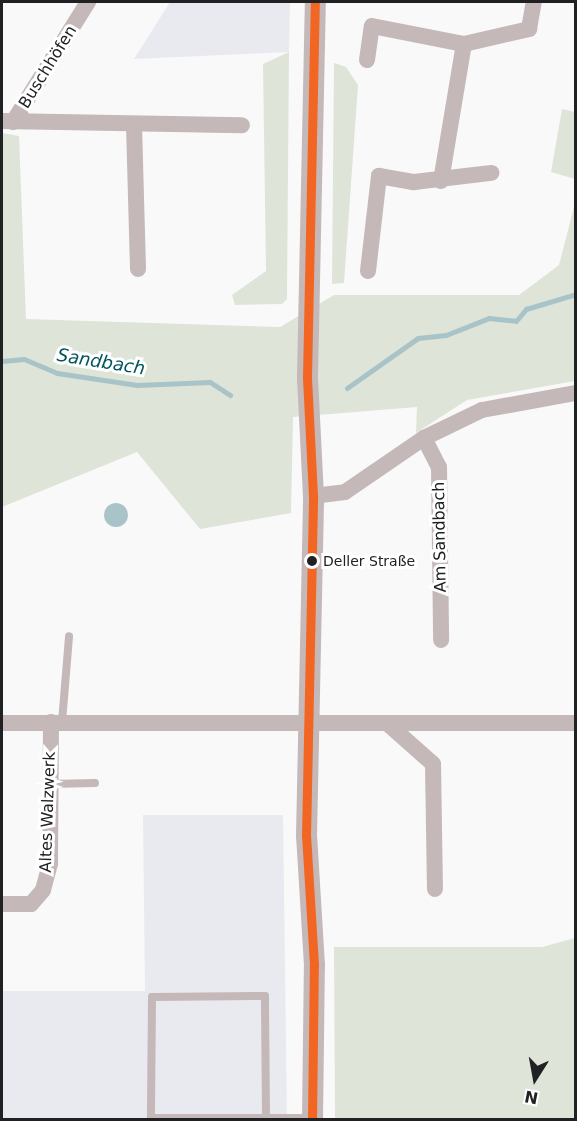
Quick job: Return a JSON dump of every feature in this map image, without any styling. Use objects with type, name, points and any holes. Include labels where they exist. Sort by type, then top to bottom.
[{"type":"street","name":"Buschhöfen","points":[[7,121],[88,2]]},
{"type":"street","points":[[312,1119],[308,722],[313,496],[307,420],[315,2]]},
{"type":"street","points":[[367,60],[372,26],[464,44],[529,29],[534,2]]},
{"type":"street","points":[[441,181],[464,44]]},
{"type":"street","points":[[7,121],[134,126],[242,125]]},
{"type":"street","points":[[134,126],[138,269]]},
{"type":"street","points":[[368,271],[379,176],[441,181],[491,173],[444,164]]},
{"type":"street","points":[[313,496],[345,492],[424,438],[482,410],[576,393]]},
{"type":"street","name":"Am Sandbach","points":[[424,438],[439,467],[441,640]]},
{"type":"street","name":"Altes Walzwerk","points":[[2,904],[31,904],[43,890],[50,863],[50,784],[56,722]]},
{"type":"street","points":[[2,723],[576,723]]},
{"type":"street","points":[[388,724],[433,764],[435,889]]},
{"type":"lane","points":[[56,722],[69,636]]},
{"type":"lane","points":[[50,784],[95,783]]},
{"type":"lane","points":[[266,1117],[265,996],[152,998],[151,1118],[312,1119]]},
{"type":"shaded area","points":[[170,2],[290,2],[289,52],[134,59]]},
{"type":"shaded area","points":[[289,52],[287,299],[282,304],[235,305],[232,295],[266,271],[263,64]]},
{"type":"shaded area","points":[[334,63],[346,67],[358,85],[344,283],[332,284]]},
{"type":"shaded area","points":[[562,109],[575,112],[575,179],[551,172]]},
{"type":"shaded area","points":[[2,133],[19,136],[26,319],[280,327],[334,295],[519,295],[559,265],[575,203],[575,381],[467,400],[416,433],[417,407],[293,417],[291,513],[200,529],[137,452],[2,507]]},
{"type":"shaded area","points":[[143,815],[283,815],[287,1119],[2,1119],[2,991],[145,991]]},
{"type":"shaded area","points":[[575,938],[575,1119],[335,1119],[334,947],[542,947]]},
{"type":"water","points":[[116,503],[121,504],[127,510],[127,520],[121,526],[116,527],[111,526],[105,520],[104,515],[105,510],[111,504]]},
{"type":"waterway","name":"Sandbach","points":[[347,388],[418,338],[446,335],[489,318],[516,321],[526,309],[576,294]]},
{"type":"waterway","name":"Sandbach","points":[[2,361],[24,359],[57,373],[137,385],[210,382],[230,395]]},
{"type":"transit line","points":[[312,1120],[314,965],[306,836],[313,496],[307,377],[315,2]]},
{"type":"place","name":"Deller Straße","points":[[312,561]]}]
